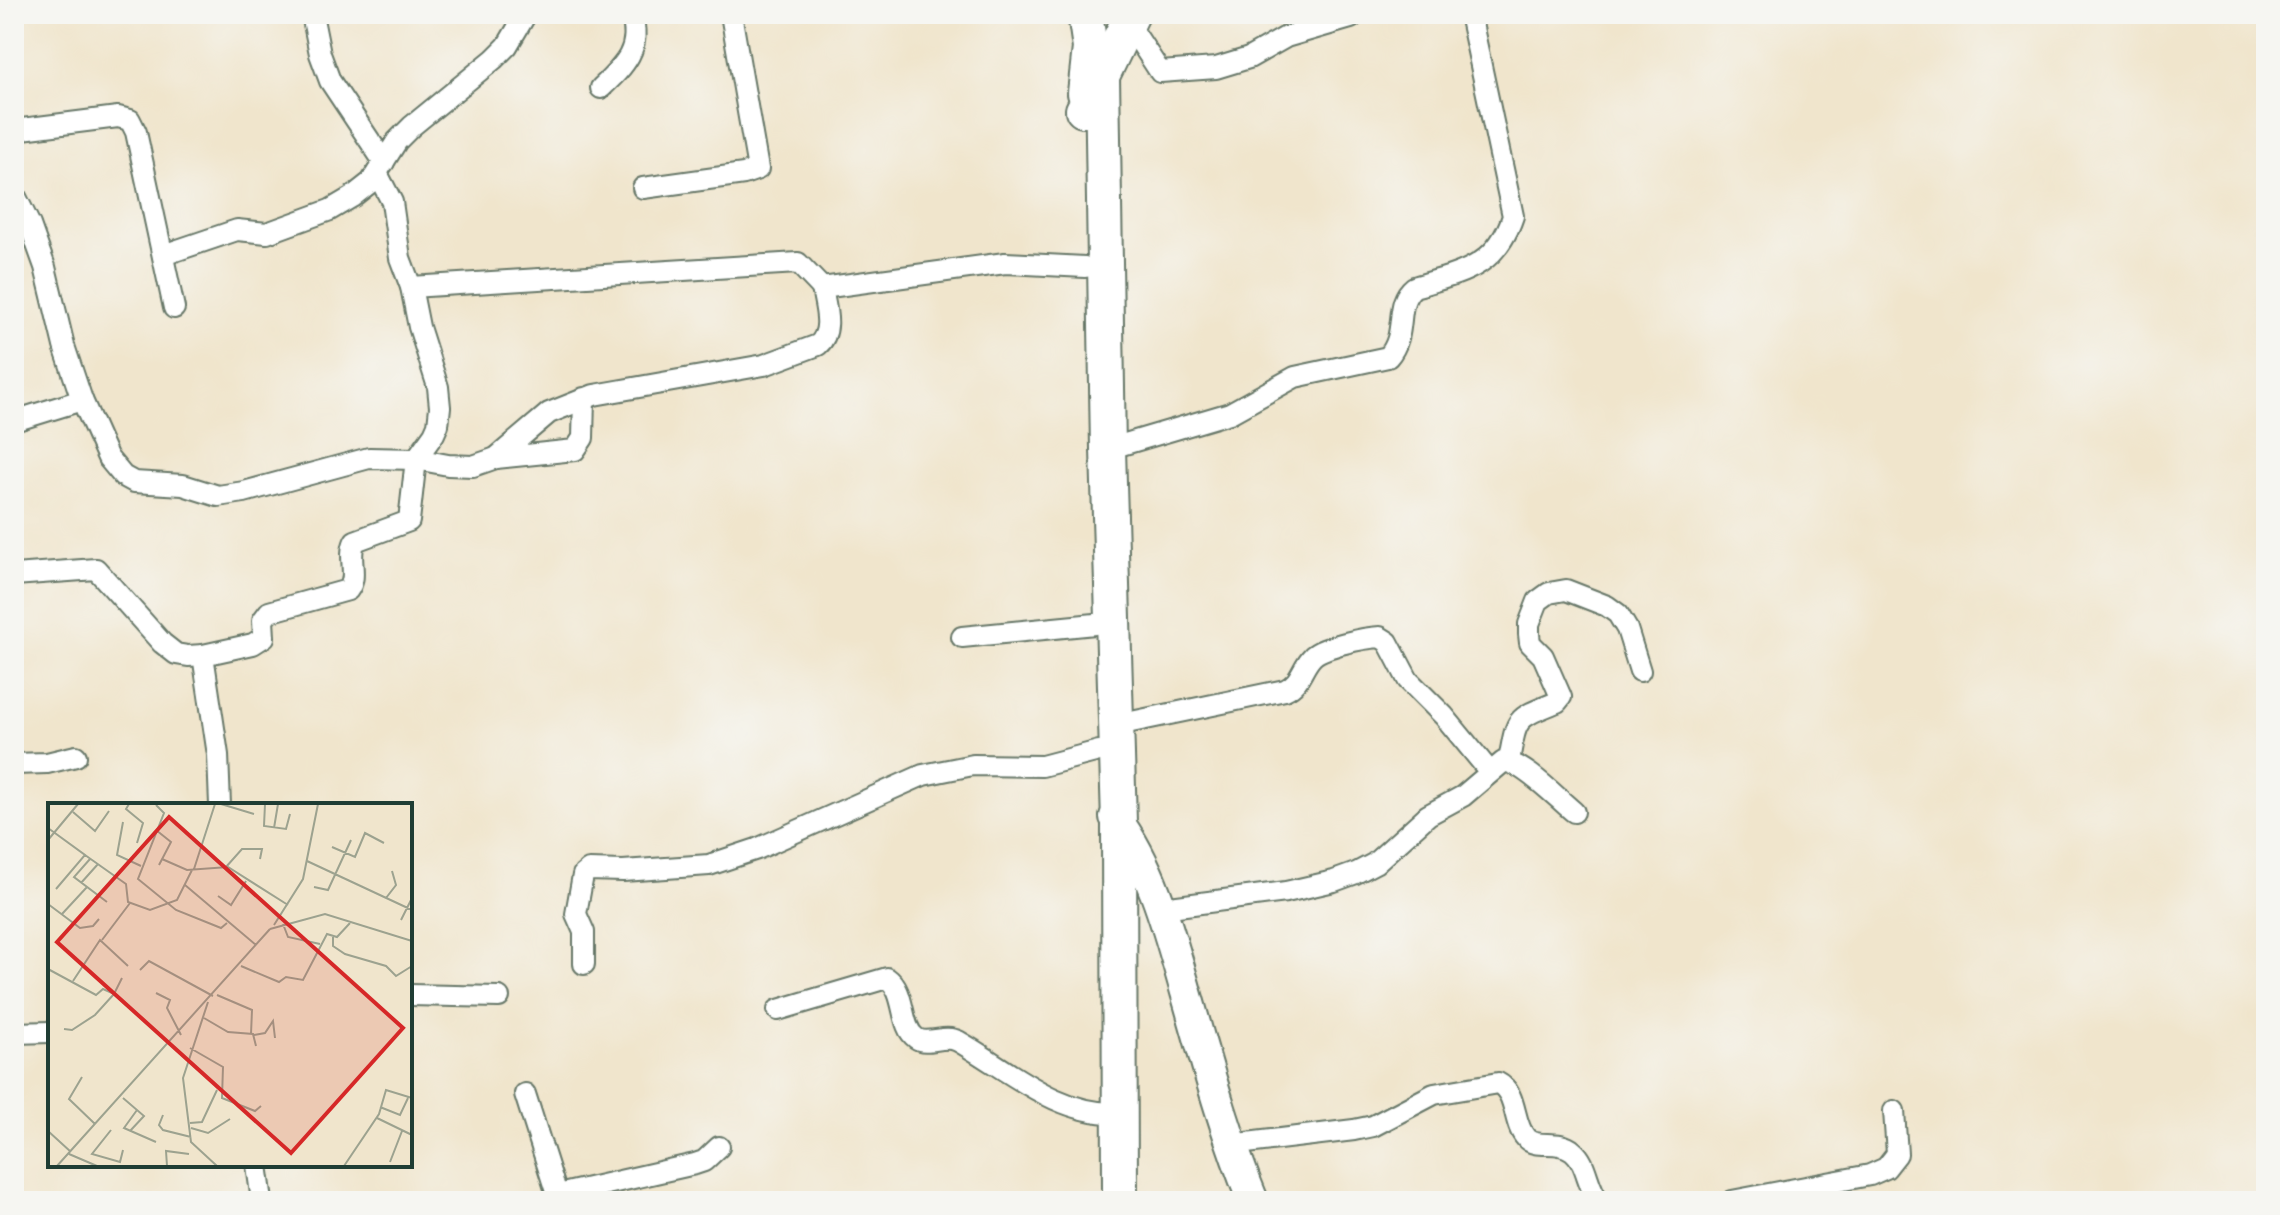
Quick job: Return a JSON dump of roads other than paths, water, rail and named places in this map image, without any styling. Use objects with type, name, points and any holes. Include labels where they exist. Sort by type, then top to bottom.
[{"type":"main road","points":[[1085,14],[1096,62],[1108,449],[1110,1114],[1120,1201]]},
{"type":"main road","points":[[1108,738],[1095,624],[1083,110],[1096,62],[1130,18]]},
{"type":"main road","points":[[1111,810],[1162,908],[1230,1145],[1253,1201]]},
{"type":"main road","points":[[1098,1201],[1110,1114]]},
{"type":"street","points":[[14,575],[96,569],[169,650],[188,656],[203,655],[259,642],[265,631],[263,620],[269,612],[348,590],[353,580],[352,551],[355,541],[409,521],[416,459],[438,425],[438,387],[400,258],[392,202],[380,167],[330,81],[320,54],[312,14]]},
{"type":"street","points":[[163,255],[237,230],[267,233],[330,210],[363,190],[412,126],[507,46],[526,14]]},
{"type":"street","points":[[601,88],[623,67],[634,47],[631,14]]},
{"type":"street","points":[[643,188],[744,174],[758,169],[731,14]]},
{"type":"street","points":[[1130,18],[1160,72],[1207,70],[1249,58],[1286,37],[1351,18],[1355,14]]},
{"type":"street","points":[[1108,449],[1230,413],[1295,377],[1388,357],[1400,339],[1406,293],[1414,287],[1474,269],[1496,250],[1513,216],[1470,14]]},
{"type":"street","points":[[14,130],[118,117],[130,120],[136,132],[174,308]]},
{"type":"street","points":[[14,193],[45,267],[64,346],[82,400],[108,458],[123,476],[134,482],[183,485],[218,496],[244,492],[369,458],[416,459],[473,466],[496,458],[575,450],[583,438],[584,398]]},
{"type":"street","points":[[411,287],[798,263],[822,288],[828,327],[823,340],[811,348],[764,365],[584,398],[537,421],[496,458]]},
{"type":"street","points":[[822,288],[1005,263],[1085,267]]},
{"type":"street","points":[[14,421],[82,400]]},
{"type":"street","points":[[1509,761],[1515,724],[1520,718],[1557,702],[1561,697],[1543,656],[1530,643],[1529,624],[1538,601],[1549,593],[1566,590],[1607,606],[1618,614],[1627,629],[1640,671]]},
{"type":"street","points":[[962,637],[1095,624]]},
{"type":"street","points":[[584,964],[584,932],[576,914],[583,875],[589,870],[709,865],[757,849],[923,775],[973,765],[1042,766],[1108,738],[1285,690],[1301,679],[1309,661],[1319,652],[1380,637],[1388,642],[1408,680],[1444,716],[1490,772]]},
{"type":"street","points":[[203,655],[218,755],[220,803]]},
{"type":"street","points":[[14,764],[47,763],[76,756]]},
{"type":"street","points":[[1162,908],[1286,892],[1356,873],[1375,863],[1428,815],[1450,805],[1503,762],[1509,761],[1520,767],[1574,812]]},
{"type":"street","points":[[778,1010],[887,978],[896,985],[909,1028],[916,1038],[921,1041],[952,1038],[1067,1107],[1110,1114]]},
{"type":"street","points":[[412,995],[499,997]]},
{"type":"street","points":[[14,1033],[48,1032]]},
{"type":"street","points":[[1230,1145],[1373,1126],[1434,1094],[1498,1083],[1507,1089],[1525,1137],[1533,1143],[1563,1144],[1575,1152],[1599,1201]]},
{"type":"street","points":[[525,1094],[558,1198],[695,1164],[704,1161],[719,1147]]},
{"type":"street","points":[[1732,1201],[1870,1175],[1886,1168],[1897,1154],[1894,1111]]},
{"type":"street","points":[[257,1167],[262,1201]]}]
